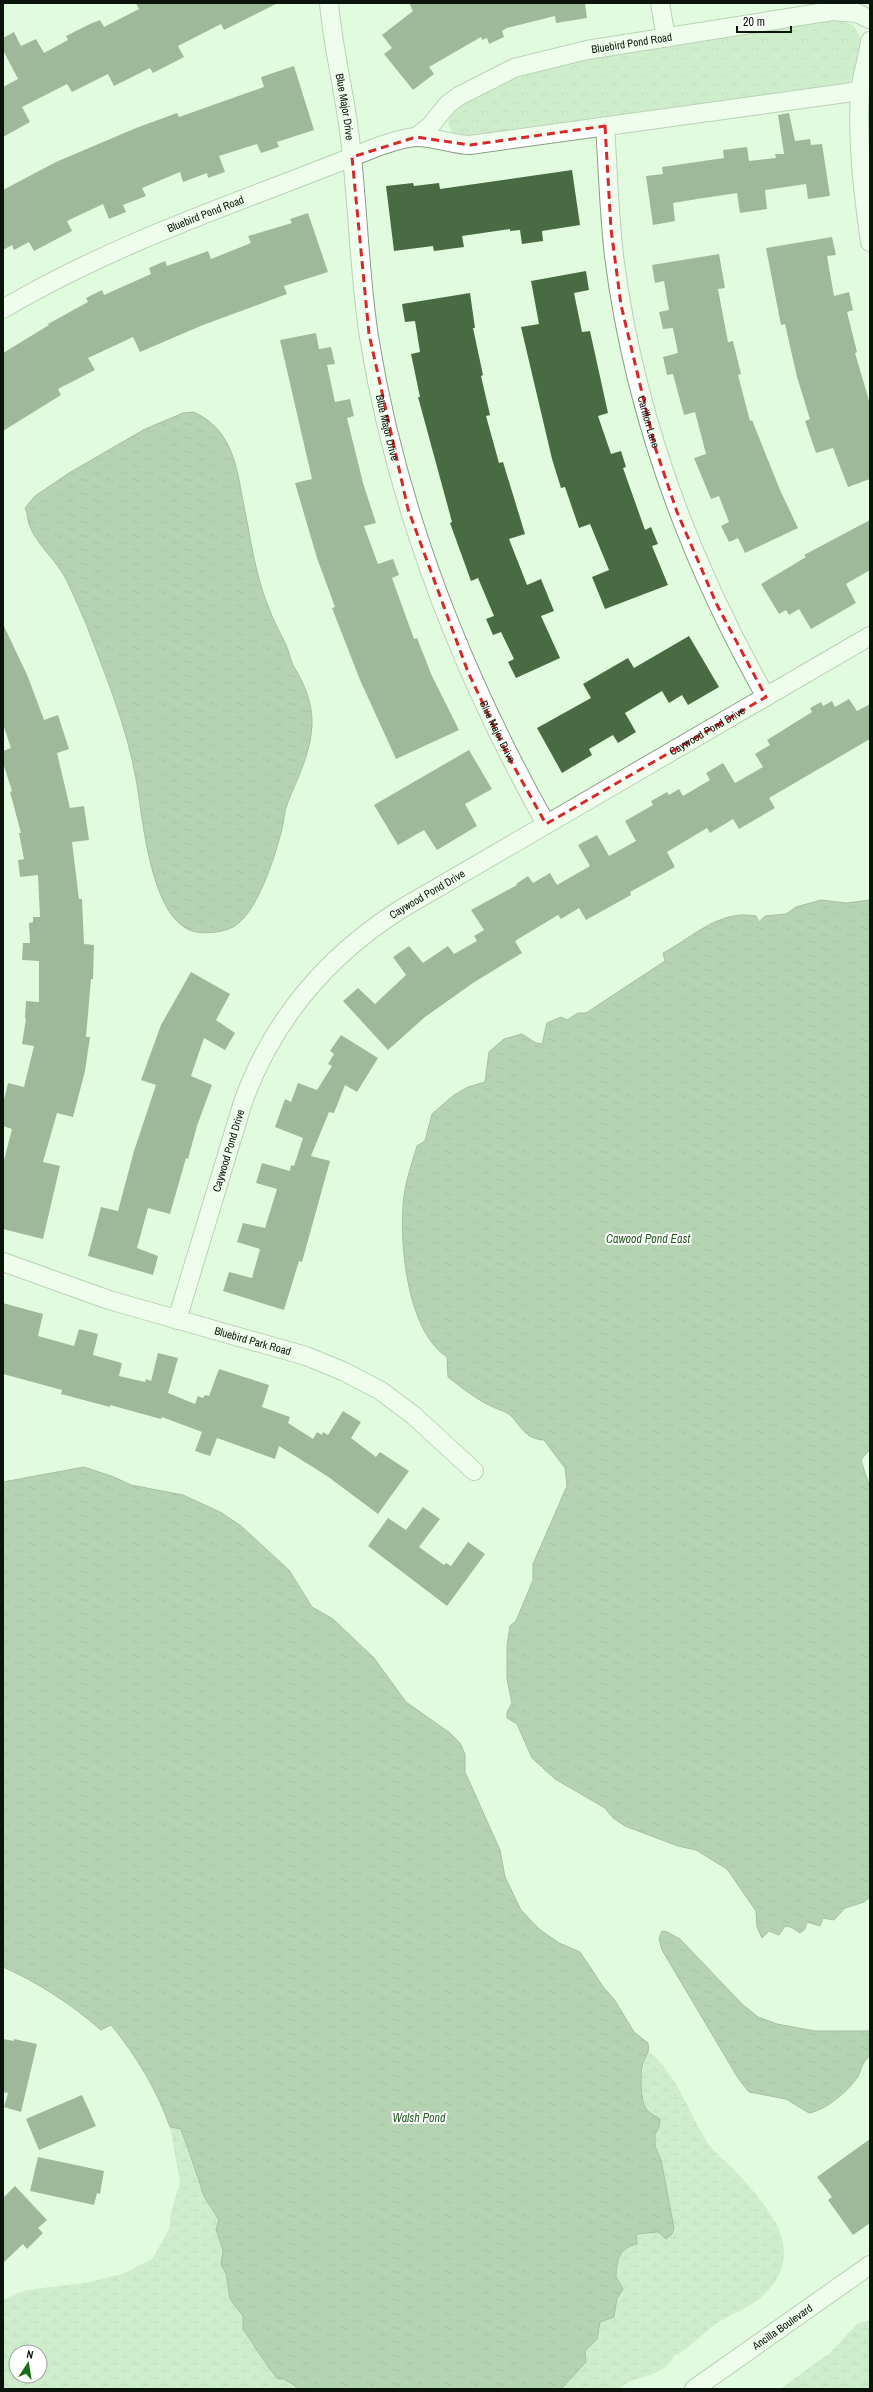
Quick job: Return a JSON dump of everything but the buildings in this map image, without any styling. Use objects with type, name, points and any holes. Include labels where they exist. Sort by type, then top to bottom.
[{"type":"street","name":"Blue Major Drive","points":[[329,3],[352,157],[358,242],[369,334],[392,448],[408,509],[468,672],[508,756],[546,824]]},
{"type":"street","points":[[660,3],[666,38]]},
{"type":"street","name":"Bluebird Pond Road","points":[[416,137],[431,125],[448,104],[460,96],[514,68],[560,55],[832,11],[857,12],[870,20]]},
{"type":"street","points":[[870,41],[860,91],[861,180],[870,242]]},
{"type":"street","name":"Bluebird Pond Road","points":[[3,309],[44,285],[135,241],[199,214],[277,187],[390,143],[416,137],[457,145],[470,145],[860,91]]},
{"type":"street","name":"Carillon Lane","points":[[605,126],[611,229],[621,305],[631,356],[652,440],[669,491],[711,592],[726,624],[766,697]]},
{"type":"street","name":"Caywood Pond Drive","points":[[177,1320],[250,1084],[271,1039],[302,994],[340,954],[374,927],[546,824],[870,636]]},
{"type":"street","name":"Bluebird Park Road","points":[[3,1262],[109,1300],[306,1356],[350,1374],[381,1391],[414,1415],[474,1471]]},
{"type":"street","name":"Ancilla Boulevard","points":[[694,2389],[870,2265]]},
{"type":"highlighted area","points":[[605,126],[611,229],[621,305],[655,447],[677,512],[717,605],[766,697],[546,824],[508,756],[468,672],[408,509],[369,334],[352,157],[416,137],[470,145]]},
{"type":"green space","points":[[834,18],[853,25],[863,41],[860,68],[854,78],[842,87],[461,139],[453,133],[448,122],[455,109],[463,101],[488,87],[533,70],[558,63]]},
{"type":"green space","points":[[649,2052],[668,2071],[710,2146],[753,2190],[774,2220],[781,2236],[784,2251],[782,2267],[774,2283],[759,2299],[716,2324],[686,2349],[674,2356],[663,2369],[656,2373],[625,2384],[619,2389],[561,2389],[586,2362],[585,2351],[599,2331],[600,2322],[614,2317],[617,2298],[623,2289],[616,2277],[620,2254],[636,2234],[658,2232],[662,2237],[672,2234],[674,2228],[661,2160],[655,2146],[655,2135],[659,2127],[655,2114],[647,2110],[643,2095],[642,2073],[643,2066]]},
{"type":"green space","points":[[170,2127],[181,2129],[201,2188],[219,2220],[216,2229],[223,2250],[221,2265],[226,2273],[230,2299],[243,2316],[243,2329],[269,2368],[278,2378],[284,2379],[300,2389],[3,2389],[3,2300],[26,2290],[85,2283],[123,2274],[153,2258],[169,2229],[171,2213],[180,2182]]},
{"type":"green space","points":[[870,2320],[870,2386],[867,2389],[780,2389],[831,2352],[858,2323]]},
{"type":"water","points":[[194,412],[205,418],[218,430],[225,439],[231,451],[263,593],[287,647],[292,663],[304,686],[312,717],[311,735],[307,755],[287,806],[274,857],[257,898],[242,920],[233,927],[205,933],[196,932],[181,924],[168,910],[159,890],[151,866],[146,842],[132,759],[115,701],[87,626],[71,589],[61,570],[32,531],[25,508],[35,496],[69,473],[145,429],[183,413]]},
{"type":"water","name":"Cawood Pond East","points":[[821,900],[846,903],[870,900],[870,1449],[861,1460],[870,1488],[870,1897],[864,1902],[845,1908],[834,1920],[823,1918],[820,1926],[807,1922],[805,1929],[800,1933],[791,1927],[785,1926],[779,1935],[769,1931],[762,1938],[757,1927],[756,1911],[727,1869],[696,1850],[678,1846],[625,1826],[613,1818],[605,1808],[555,1779],[532,1758],[517,1724],[507,1718],[507,1712],[512,1703],[507,1679],[507,1646],[510,1626],[516,1621],[533,1580],[533,1564],[567,1486],[565,1468],[544,1440],[537,1439],[527,1434],[506,1412],[481,1401],[448,1377],[447,1357],[434,1345],[423,1329],[415,1310],[409,1288],[403,1244],[403,1206],[410,1168],[417,1146],[425,1141],[432,1114],[454,1095],[468,1087],[485,1082],[489,1052],[504,1039],[522,1034],[536,1043],[542,1044],[547,1023],[561,1017],[567,1020],[578,1013],[586,1013],[665,961],[663,953],[706,926],[730,917],[743,915],[756,916],[759,922],[765,916],[786,914],[796,907]]},
{"type":"water","name":"Walsh Pond","points":[[84,1467],[114,1477],[131,1485],[183,1495],[222,1513],[241,1526],[289,1570],[312,1607],[333,1619],[374,1658],[406,1702],[450,1733],[460,1743],[465,1754],[465,1772],[500,1850],[505,1877],[521,1910],[539,1929],[559,1943],[580,1952],[604,1988],[614,1999],[634,2032],[648,2043],[648,2052],[642,2068],[642,2094],[647,2110],[660,2119],[659,2127],[655,2135],[655,2146],[661,2160],[674,2228],[672,2234],[666,2239],[658,2232],[636,2234],[637,2244],[626,2248],[620,2256],[617,2265],[616,2277],[623,2289],[617,2298],[614,2317],[600,2322],[597,2339],[585,2351],[586,2362],[561,2389],[300,2389],[284,2379],[278,2379],[243,2329],[243,2316],[230,2299],[226,2273],[221,2265],[223,2250],[216,2229],[219,2220],[204,2196],[181,2129],[170,2127],[152,2086],[129,2048],[111,2025],[101,2030],[78,2011],[54,1995],[3,1967],[3,1482]]},
{"type":"water","points":[[662,1931],[680,1939],[742,2004],[758,2017],[777,2024],[815,2031],[870,2031],[870,2056],[864,2063],[857,2078],[836,2100],[816,2111],[809,2113],[786,2099],[749,2092],[738,2078],[662,1950],[659,1938]]}]
